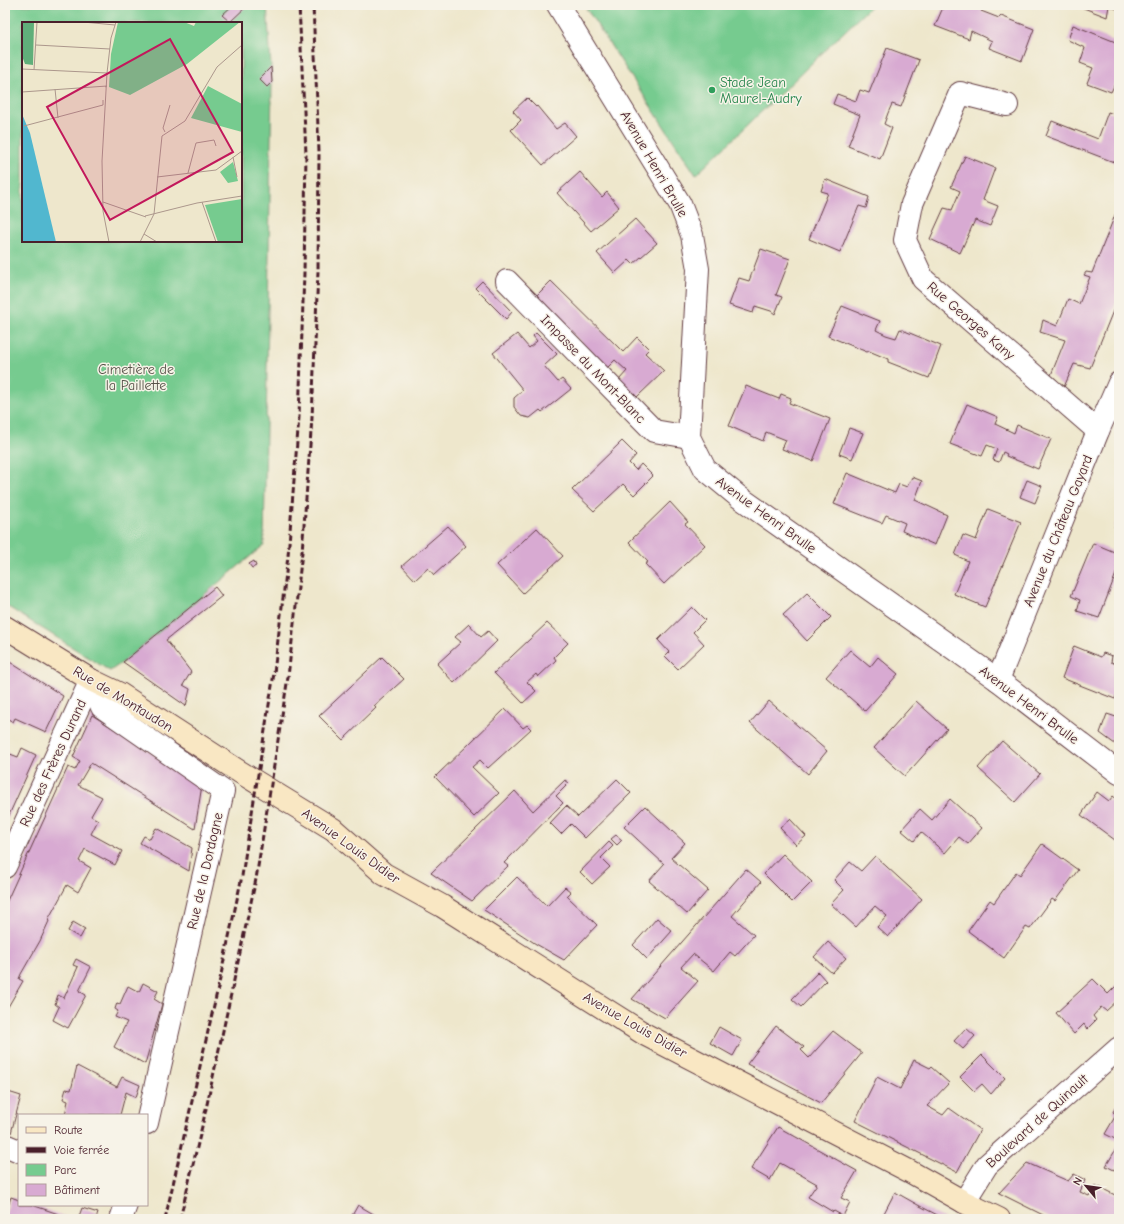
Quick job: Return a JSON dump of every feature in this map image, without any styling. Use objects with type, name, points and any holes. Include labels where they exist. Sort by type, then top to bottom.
[{"type":"main road","name":"Rue de Montaudon","points":[[5,627],[91,680],[120,694],[240,772],[289,801]]},
{"type":"main road","name":"Avenue Louis Didier","points":[[289,801],[333,829],[384,874],[442,906],[646,1035],[999,1219]]},
{"type":"street","name":"Avenue Henri Brulle","points":[[558,5],[680,204],[692,235],[698,269],[689,437],[705,469],[739,497],[998,680],[1119,773]]},
{"type":"street","name":"Rue Georges Kany","points":[[1007,105],[960,93],[912,204],[906,240],[923,279],[1098,431]]},
{"type":"street","name":"Impasse du Mont-Blanc","points":[[507,281],[654,431],[689,437]]},
{"type":"street","name":"Avenue du Château Gayard","points":[[998,680],[1098,431],[1119,383]]},
{"type":"street","name":"Rue de la Dordogne","points":[[91,680],[102,707],[223,791],[148,1119]]},
{"type":"street","name":"Rue des Frères Durand","points":[[5,867],[91,680]]},
{"type":"street","name":"Boulevard de Quinault","points":[[964,1202],[987,1165],[1119,1048]]},
{"type":"street","points":[[5,1144],[18,1150]]},
{"type":"street","points":[[121,1219],[126,1206]]},
{"type":"green space","name":"Cimetière de la Paillette","points":[[5,5],[267,5],[272,82],[264,545],[123,662],[110,671],[5,605]]},
{"type":"green space","name":"Stade Jean Maurel-Audry","points":[[584,5],[872,5],[696,175]]},
{"type":"building","points":[[233,5],[248,5],[230,22],[222,15]]},
{"type":"building","points":[[944,5],[974,5],[982,8],[981,11],[999,18],[1001,16],[1034,29],[1022,61],[989,48],[992,41],[971,31],[969,39],[935,26]]},
{"type":"building","points":[[1076,5],[1119,5],[1117,9],[1109,6],[1107,17]]},
{"type":"building","points":[[1073,25],[1118,43],[1116,50],[1119,52],[1119,83],[1116,82],[1111,92],[1087,83],[1093,68],[1080,63],[1085,48],[1068,40]]},
{"type":"building","points":[[887,48],[919,60],[901,107],[892,104],[888,113],[884,124],[892,128],[880,159],[848,146],[860,115],[833,104],[837,94],[856,101],[860,90],[869,93]]},
{"type":"building","points":[[271,67],[272,82],[267,87],[259,79]]},
{"type":"building","points":[[527,98],[536,107],[537,106],[556,129],[565,123],[576,136],[543,165],[511,130],[521,120],[513,111]]},
{"type":"building","points":[[1108,112],[1119,116],[1119,164],[1046,136],[1052,121],[1098,139]]},
{"type":"building","points":[[965,156],[995,168],[983,200],[998,206],[990,226],[975,220],[960,253],[930,239],[944,208],[952,210],[960,191],[951,187]]},
{"type":"building","points":[[580,172],[602,197],[607,192],[619,207],[591,231],[557,193]]},
{"type":"building","points":[[825,179],[869,197],[866,208],[859,206],[840,252],[809,239],[828,193],[821,191]]},
{"type":"building","points":[[1119,205],[1119,296],[1090,368],[1074,364],[1064,387],[1051,375],[1065,340],[1040,332],[1043,320],[1057,326],[1068,299],[1079,304],[1090,277],[1084,275],[1086,272],[1092,273]]},
{"type":"building","points":[[635,219],[657,243],[633,264],[629,260],[615,273],[597,253]]},
{"type":"building","points":[[761,249],[790,259],[776,295],[782,297],[775,314],[771,311],[755,306],[753,313],[729,305],[739,278],[749,281]]},
{"type":"building","points":[[482,281],[512,312],[506,319],[475,288]]},
{"type":"building","points":[[551,281],[623,352],[637,337],[649,349],[645,353],[664,371],[637,397],[619,380],[627,371],[615,360],[607,368],[535,297]]},
{"type":"building","points":[[842,306],[880,321],[876,330],[886,335],[896,338],[900,329],[941,346],[929,378],[888,362],[888,359],[869,351],[867,352],[828,336]]},
{"type":"building","points":[[536,333],[557,354],[544,366],[558,382],[562,379],[571,389],[542,412],[540,410],[530,418],[521,416],[514,407],[514,398],[523,390],[493,353],[517,334],[529,348],[537,341],[533,336]]},
{"type":"building","points":[[746,386],[779,399],[781,394],[791,398],[789,403],[830,419],[813,461],[782,449],[786,440],[766,432],[763,441],[729,426]]},
{"type":"building","points":[[967,404],[998,417],[995,424],[1014,433],[1017,425],[1051,439],[1038,469],[1006,456],[1007,454],[1003,452],[999,462],[993,460],[997,449],[987,445],[982,456],[950,444]]},
{"type":"building","points":[[849,428],[863,433],[852,459],[839,454]]},
{"type":"building","points":[[622,441],[636,455],[629,463],[636,470],[641,464],[653,476],[634,495],[623,484],[594,511],[572,490]]},
{"type":"building","points":[[847,473],[895,493],[899,484],[907,487],[912,477],[922,481],[915,500],[947,515],[935,545],[902,531],[905,523],[886,515],[882,523],[834,504]]},
{"type":"building","points":[[1027,480],[1042,486],[1035,503],[1020,497]]},
{"type":"building","points":[[670,502],[688,522],[685,524],[705,545],[664,584],[645,564],[648,562],[629,542]]},
{"type":"building","points":[[988,509],[1021,522],[985,607],[954,594],[968,561],[955,555],[963,535],[976,540]]},
{"type":"building","points":[[1119,516],[1119,529],[1114,527]]},
{"type":"building","points":[[448,526],[466,546],[434,575],[428,568],[415,580],[402,566]]},
{"type":"building","points":[[537,528],[563,556],[523,593],[497,565]]},
{"type":"building","points":[[1093,543],[1119,554],[1119,566],[1099,618],[1077,611],[1080,600],[1071,596]]},
{"type":"building","points":[[254,561],[256,566],[252,568],[249,564]]},
{"type":"building","points":[[215,587],[222,596],[166,640],[191,672],[183,685],[190,689],[186,706],[123,662]]},
{"type":"building","points":[[807,593],[831,617],[807,641],[783,615]]},
{"type":"building","points":[[692,607],[705,620],[693,632],[704,644],[678,669],[665,656],[669,652],[658,640]]},
{"type":"building","points":[[547,623],[568,643],[554,657],[556,660],[538,677],[536,674],[527,682],[536,691],[523,703],[494,673]]},
{"type":"building","points":[[469,624],[481,637],[488,631],[497,641],[454,683],[437,664],[461,642],[455,637]]},
{"type":"building","points":[[1074,646],[1101,657],[1103,653],[1112,656],[1111,662],[1119,665],[1119,689],[1115,699],[1062,678]]},
{"type":"building","points":[[850,650],[870,667],[878,657],[898,674],[865,711],[826,677]]},
{"type":"building","points":[[382,657],[404,679],[374,706],[376,708],[343,740],[319,716]]},
{"type":"building","points":[[5,659],[63,696],[46,732],[15,718],[13,722],[5,717]]},
{"type":"building","points":[[769,701],[827,751],[808,774],[750,723]]},
{"type":"building","points":[[916,701],[947,729],[905,776],[874,748]]},
{"type":"building","points":[[505,709],[523,728],[527,725],[531,729],[488,768],[480,760],[472,767],[499,793],[474,817],[435,777]]},
{"type":"building","points":[[1107,714],[1119,718],[1119,747],[1100,733]]},
{"type":"building","points":[[92,715],[202,785],[195,829],[91,763],[78,785],[102,797],[91,816],[98,820],[91,834],[122,851],[115,865],[85,849],[79,861],[91,868],[78,892],[67,885],[48,920],[49,921],[40,941],[21,974],[19,979],[23,981],[5,1012],[5,905],[68,767],[75,770],[80,761],[73,757]]},
{"type":"building","points":[[1002,741],[1040,774],[1015,802],[978,768]]},
{"type":"building","points":[[22,748],[36,755],[5,824],[5,752],[18,757]]},
{"type":"building","points":[[617,779],[631,793],[585,838],[571,824],[561,834],[550,823],[566,806],[578,817]]},
{"type":"building","points":[[565,780],[569,783],[556,796],[563,803],[504,863],[508,866],[472,901],[431,873],[515,791],[533,811]]},
{"type":"building","points":[[1097,792],[1109,801],[1113,796],[1119,801],[1119,843],[1081,815]]},
{"type":"building","points":[[950,799],[982,828],[968,844],[959,837],[945,853],[921,832],[914,841],[901,830],[920,809],[932,820]]},
{"type":"building","points":[[645,806],[685,843],[671,858],[708,890],[687,914],[649,881],[664,864],[624,827]]},
{"type":"building","points":[[790,819],[806,836],[796,845],[780,828]]},
{"type":"building","points":[[156,828],[192,848],[189,871],[140,843],[144,836],[150,839]]},
{"type":"building","points":[[616,835],[622,840],[617,845],[611,839]]},
{"type":"building","points":[[609,842],[613,846],[601,858],[610,867],[592,884],[580,872]]},
{"type":"building","points":[[1042,844],[1078,870],[1055,901],[1052,899],[1030,929],[1026,927],[1004,958],[968,931],[990,900],[994,903],[1016,872],[1020,875]]},
{"type":"building","points":[[783,854],[812,882],[792,902],[764,874]]},
{"type":"building","points":[[875,856],[922,899],[888,937],[877,927],[887,916],[875,906],[856,927],[831,904],[844,890],[834,880],[850,862],[861,871]]},
{"type":"building","points":[[746,869],[761,882],[732,916],[754,935],[735,956],[730,952],[714,971],[693,954],[681,967],[698,981],[665,1018],[632,999]]},
{"type":"building","points":[[517,877],[547,906],[565,887],[571,892],[567,896],[597,925],[564,960],[536,944],[484,910]]},
{"type":"building","points":[[657,918],[672,931],[647,959],[633,945]]},
{"type":"building","points":[[73,922],[85,929],[80,938],[68,931]]},
{"type":"building","points":[[828,942],[846,958],[832,973],[814,957]]},
{"type":"building","points":[[76,959],[91,967],[79,991],[86,995],[68,1028],[53,1020],[59,1007],[55,1004],[58,995],[64,998],[78,967],[73,965]]},
{"type":"building","points":[[818,972],[826,981],[801,1007],[792,999]]},
{"type":"building","points":[[1093,979],[1108,994],[1117,985],[1119,988],[1119,999],[1106,1011],[1101,1007],[1093,1016],[1096,1020],[1087,1029],[1084,1024],[1074,1034],[1056,1013]]},
{"type":"building","points":[[143,983],[158,991],[154,999],[162,1004],[145,1064],[114,1047],[127,1022],[115,1017],[118,1011],[115,1009],[117,1003],[120,1004],[128,986],[139,992]]},
{"type":"building","points":[[776,1026],[804,1047],[801,1050],[809,1058],[833,1031],[862,1053],[821,1103],[747,1064]]},
{"type":"building","points":[[719,1027],[742,1040],[733,1056],[710,1043]]},
{"type":"building","points":[[966,1028],[975,1036],[963,1049],[954,1041]]},
{"type":"building","points":[[982,1055],[1005,1078],[991,1094],[982,1084],[974,1091],[960,1077]]},
{"type":"building","points":[[914,1060],[930,1068],[931,1067],[949,1083],[927,1106],[943,1115],[949,1108],[980,1130],[957,1172],[855,1121],[877,1077],[900,1089]]},
{"type":"building","points":[[77,1066],[117,1087],[122,1077],[140,1085],[136,1097],[126,1092],[120,1114],[65,1114],[68,1101],[63,1099],[66,1089],[71,1090]]},
{"type":"building","points":[[5,1091],[21,1096],[11,1133],[5,1130]]},
{"type":"building","points":[[1119,1101],[1119,1141],[1105,1134],[1116,1115],[1113,1112]]},
{"type":"building","points":[[778,1127],[857,1171],[841,1198],[850,1202],[843,1216],[834,1211],[833,1212],[808,1197],[817,1184],[780,1163],[770,1180],[751,1169]]},
{"type":"building","points":[[1119,1144],[1119,1161],[1114,1170],[1106,1166]]},
{"type":"building","points":[[1027,1163],[1068,1181],[1074,1174],[1085,1180],[1080,1192],[1089,1196],[1095,1185],[1115,1195],[1119,1194],[1119,1209],[1116,1216],[1119,1217],[1119,1219],[1051,1219],[999,1193]]},
{"type":"building","points":[[895,1192],[918,1205],[945,1219],[881,1219]]},
{"type":"building","points":[[11,1197],[18,1200],[18,1206],[35,1206],[73,1219],[5,1219]]},
{"type":"building","points":[[358,1205],[382,1219],[350,1219]]},
{"type":"building","points":[[82,1208],[98,1213],[96,1219],[78,1219]]},
{"type":"railway","points":[[165,1219],[242,876],[274,673],[288,556],[299,417],[304,273],[306,154],[299,5]]},
{"type":"railway","points":[[180,1219],[204,1118],[256,879],[288,677],[302,552],[312,418],[318,271],[319,152],[313,5]]},
{"type":"place","name":"Stade Jean Maurel-Audry","points":[[712,90]]}]
